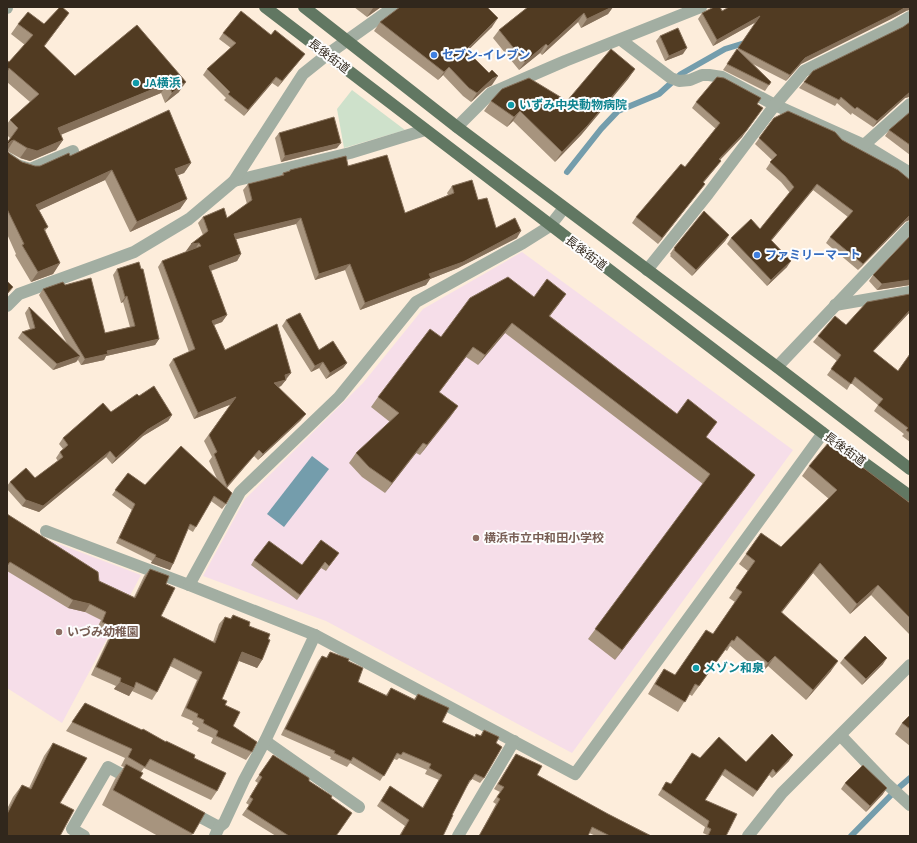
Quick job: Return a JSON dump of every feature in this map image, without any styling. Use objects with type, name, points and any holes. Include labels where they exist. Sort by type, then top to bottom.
[{"type":"main road","name":"長後街道","points":[[265,7],[823,433],[910,496]]},
{"type":"main road","name":"長後街道","points":[[304,7],[457,127],[777,367],[910,469]]},
{"type":"street","points":[[7,306],[15,290],[134,252],[189,219],[234,181],[303,74],[328,54],[394,7]]},
{"type":"street","points":[[457,127],[491,93],[564,61],[621,40],[701,7]]},
{"type":"street","points":[[647,270],[804,71],[895,26],[910,17]]},
{"type":"street","points":[[621,40],[675,80],[690,80],[702,75],[722,78],[775,106],[864,145],[910,173]]},
{"type":"street","points":[[864,145],[910,104]]},
{"type":"street","points":[[234,181],[350,153],[425,130]]},
{"type":"street","points":[[7,158],[17,165],[30,169],[73,151]]},
{"type":"street","points":[[189,585],[240,492],[339,397],[416,302],[523,243],[550,226],[564,208]]},
{"type":"street","points":[[777,367],[910,228]]},
{"type":"street","points":[[835,305],[910,292]]},
{"type":"street","points":[[46,531],[315,635],[575,774],[823,433]]},
{"type":"street","points":[[178,805],[217,832],[224,823],[244,780],[266,741],[315,635]]},
{"type":"street","points":[[748,836],[782,793],[841,736],[910,665]]},
{"type":"street","points":[[841,736],[886,783],[908,803]]},
{"type":"street","points":[[266,741],[359,807]]},
{"type":"street","points":[[458,836],[514,742]]},
{"type":"street","points":[[84,836],[72,829],[108,767],[143,786]]},
{"type":"shaded area","name":"横浜市立中和田小学校","points":[[522,252],[793,450],[572,753],[326,621],[203,576],[245,499],[363,383],[423,309]]},
{"type":"shaded area","name":"いづみ幼稚園","points":[[7,517],[40,537],[141,575],[62,723],[7,688]]},
{"type":"green space","points":[[352,90],[405,130],[344,148],[337,109]]},
{"type":"water","points":[[312,456],[329,469],[284,527],[267,514]]},
{"type":"building","points":[[60,7],[69,13],[44,46],[75,76],[137,25],[186,82],[172,93],[168,83],[58,128],[63,140],[37,151],[27,148],[14,140],[8,144],[7,151],[7,143],[18,128],[10,120],[39,94],[9,68],[7,72],[7,61],[9,62],[33,35],[18,24],[28,12],[44,24]]},
{"type":"building","name":"セブン-イレブン","points":[[400,7],[487,7],[498,18],[466,50],[489,73],[492,70],[498,76],[492,79],[477,93],[469,88],[449,67],[444,72],[380,22]]},
{"type":"building","points":[[528,7],[612,7],[587,19],[584,13],[548,46],[546,44],[525,62],[499,30]]},
{"type":"building","points":[[714,7],[720,7],[722,11],[729,7],[906,7],[805,58],[790,75],[738,48],[760,16],[717,40],[702,13]]},
{"type":"building","points":[[241,11],[271,35],[275,30],[305,54],[282,81],[276,77],[248,110],[228,94],[230,92],[207,69],[236,43],[223,33]]},
{"type":"building","points":[[910,22],[910,92],[877,121],[857,107],[855,109],[841,97],[839,100],[804,82],[813,71],[903,27]]},
{"type":"building","points":[[678,28],[687,48],[669,56],[660,36]]},
{"type":"building","points":[[611,49],[635,69],[588,125],[562,152],[520,111],[514,117],[491,101],[502,89],[529,78],[567,101]]},
{"type":"building","points":[[737,49],[771,82],[769,85],[727,64]]},
{"type":"building","points":[[717,77],[724,78],[761,98],[757,104],[763,108],[746,131],[719,159],[721,161],[703,182],[705,184],[662,238],[636,217],[681,164],[685,167],[720,123],[696,102]]},
{"type":"building","points":[[169,110],[191,163],[175,169],[187,199],[137,222],[112,170],[36,205],[48,227],[44,229],[60,263],[38,272],[22,245],[24,244],[7,209],[7,151],[22,162],[40,166],[69,153],[70,156]]},
{"type":"building","points":[[788,111],[835,132],[842,140],[898,170],[910,180],[910,215],[863,264],[830,237],[853,211],[817,184],[771,240],[791,261],[771,280],[731,238],[751,219],[760,229],[794,187],[770,162],[777,155],[759,138],[774,118]]},
{"type":"building","points":[[910,112],[910,145],[889,130]]},
{"type":"building","points":[[334,117],[341,143],[285,156],[279,133]]},
{"type":"building","points":[[387,155],[405,213],[454,193],[452,186],[472,180],[478,200],[487,198],[496,228],[515,218],[521,231],[463,262],[429,274],[431,278],[365,303],[350,264],[319,274],[301,218],[234,234],[241,254],[209,266],[227,315],[212,321],[225,350],[277,324],[291,373],[285,375],[286,380],[274,383],[306,414],[263,454],[259,450],[227,486],[214,454],[217,452],[209,435],[236,397],[198,413],[173,359],[195,349],[162,261],[201,246],[199,243],[191,244],[208,231],[203,217],[224,208],[227,218],[252,200],[248,184],[284,175],[283,173],[290,170],[346,156],[348,166]]},
{"type":"building","points":[[704,211],[729,235],[696,270],[674,250],[674,248]]},
{"type":"building","points":[[910,236],[910,280],[882,284],[873,275]]},
{"type":"building","points":[[139,262],[141,269],[143,269],[159,339],[107,351],[108,354],[85,359],[43,289],[63,282],[65,285],[91,278],[105,333],[135,326],[127,296],[125,297],[117,269]]},
{"type":"building","points":[[508,277],[534,297],[547,279],[566,294],[549,316],[677,414],[688,399],[717,422],[706,437],[755,475],[622,650],[595,629],[710,474],[512,323],[485,355],[473,347],[439,392],[458,406],[427,445],[423,443],[392,483],[369,467],[356,453],[399,413],[378,397],[430,329],[441,337],[470,298]]},
{"type":"building","points":[[7,281],[13,287],[7,294]]},
{"type":"building","points":[[910,294],[910,310],[873,351],[898,371],[910,354],[910,433],[906,430],[908,428],[878,405],[883,399],[855,377],[851,384],[831,369],[841,355],[818,336],[835,316],[846,325],[867,302]]},
{"type":"building","points":[[29,307],[80,356],[57,364],[22,332],[35,328]]},
{"type":"building","points":[[300,313],[319,350],[333,341],[347,363],[330,373],[323,362],[315,366],[286,320]]},
{"type":"building","points":[[154,386],[172,415],[147,430],[116,458],[110,451],[43,506],[26,500],[10,482],[26,468],[35,478],[63,457],[60,452],[68,445],[63,438],[103,403],[111,412],[137,394],[139,396]]},
{"type":"building","points":[[829,442],[910,503],[910,618],[878,585],[857,604],[820,563],[781,612],[838,661],[813,690],[775,656],[768,663],[737,636],[734,641],[732,640],[699,686],[695,684],[685,702],[655,684],[664,669],[675,675],[706,630],[713,634],[742,592],[736,588],[755,561],[746,554],[761,533],[781,547],[837,490],[809,466]]},
{"type":"building","points":[[181,446],[232,493],[226,504],[214,496],[196,527],[190,524],[173,564],[155,557],[156,555],[119,538],[135,504],[115,490],[128,473],[145,485]]},
{"type":"building","points":[[7,514],[98,572],[99,581],[135,598],[150,569],[169,576],[166,584],[175,588],[161,616],[215,643],[225,617],[231,619],[233,615],[250,622],[249,626],[270,634],[268,639],[270,640],[262,660],[242,652],[222,699],[227,701],[225,705],[240,712],[233,726],[257,742],[252,752],[216,736],[218,731],[203,723],[204,720],[197,717],[198,714],[186,708],[202,672],[174,658],[157,692],[136,682],[134,688],[120,682],[121,678],[96,667],[115,628],[102,622],[106,612],[90,604],[73,600],[10,562],[7,566]]},
{"type":"building","points":[[321,540],[339,553],[329,566],[325,562],[300,595],[254,560],[269,541],[302,565]]},
{"type":"building","points":[[865,636],[887,658],[866,679],[844,658]]},
{"type":"building","points":[[330,652],[349,659],[348,661],[363,668],[358,682],[387,696],[391,688],[415,700],[418,694],[449,708],[442,722],[475,737],[476,734],[481,736],[484,730],[499,737],[496,743],[502,747],[484,778],[475,774],[470,780],[443,836],[400,836],[409,820],[381,801],[390,786],[423,808],[442,775],[429,768],[431,764],[403,752],[401,755],[397,753],[384,776],[353,757],[351,761],[334,753],[335,751],[285,729],[322,656],[327,658]]},
{"type":"building","points":[[85,703],[142,730],[143,729],[166,742],[195,755],[194,758],[226,773],[217,791],[150,759],[145,767],[128,757],[132,749],[72,722]]},
{"type":"building","points":[[910,715],[910,729],[902,723]]},
{"type":"building","points":[[772,734],[793,755],[776,773],[773,769],[757,791],[725,769],[705,800],[737,814],[726,836],[708,836],[711,829],[707,827],[709,821],[662,789],[666,782],[671,784],[692,753],[700,758],[719,737],[746,762]]},
{"type":"building","points":[[53,743],[87,758],[60,803],[74,810],[60,836],[7,836],[7,814],[22,785],[31,789]]},
{"type":"building","points":[[516,754],[542,766],[537,775],[651,836],[610,836],[592,827],[588,836],[479,836],[500,799],[497,797],[504,787],[498,784]]},
{"type":"building","points":[[273,755],[309,778],[309,781],[332,796],[331,798],[352,813],[336,836],[289,836],[247,809],[253,799],[250,797],[262,777],[259,775]]},
{"type":"building","points":[[126,764],[143,773],[140,778],[205,813],[193,834],[113,790]]},
{"type":"building","points":[[863,765],[887,788],[870,806],[845,783]]},
{"type":"waterway","points":[[567,172],[601,129],[618,111],[659,94],[681,74],[725,49],[748,42]]},
{"type":"waterway","points":[[851,836],[896,790],[910,778]]},
{"type":"place","name":"セブン-イレブン","points":[[434,55]]},
{"type":"place","name":"JA横浜","points":[[136,83]]},
{"type":"place","name":"いずみ中央動物病院","points":[[511,105]]},
{"type":"place","name":"ファミリーマート","points":[[757,255]]},
{"type":"place","name":"横浜市立中和田小学校","points":[[476,538]]},
{"type":"place","name":"いづみ幼稚園","points":[[59,632]]},
{"type":"place","name":"メゾン和泉","points":[[696,668]]}]
